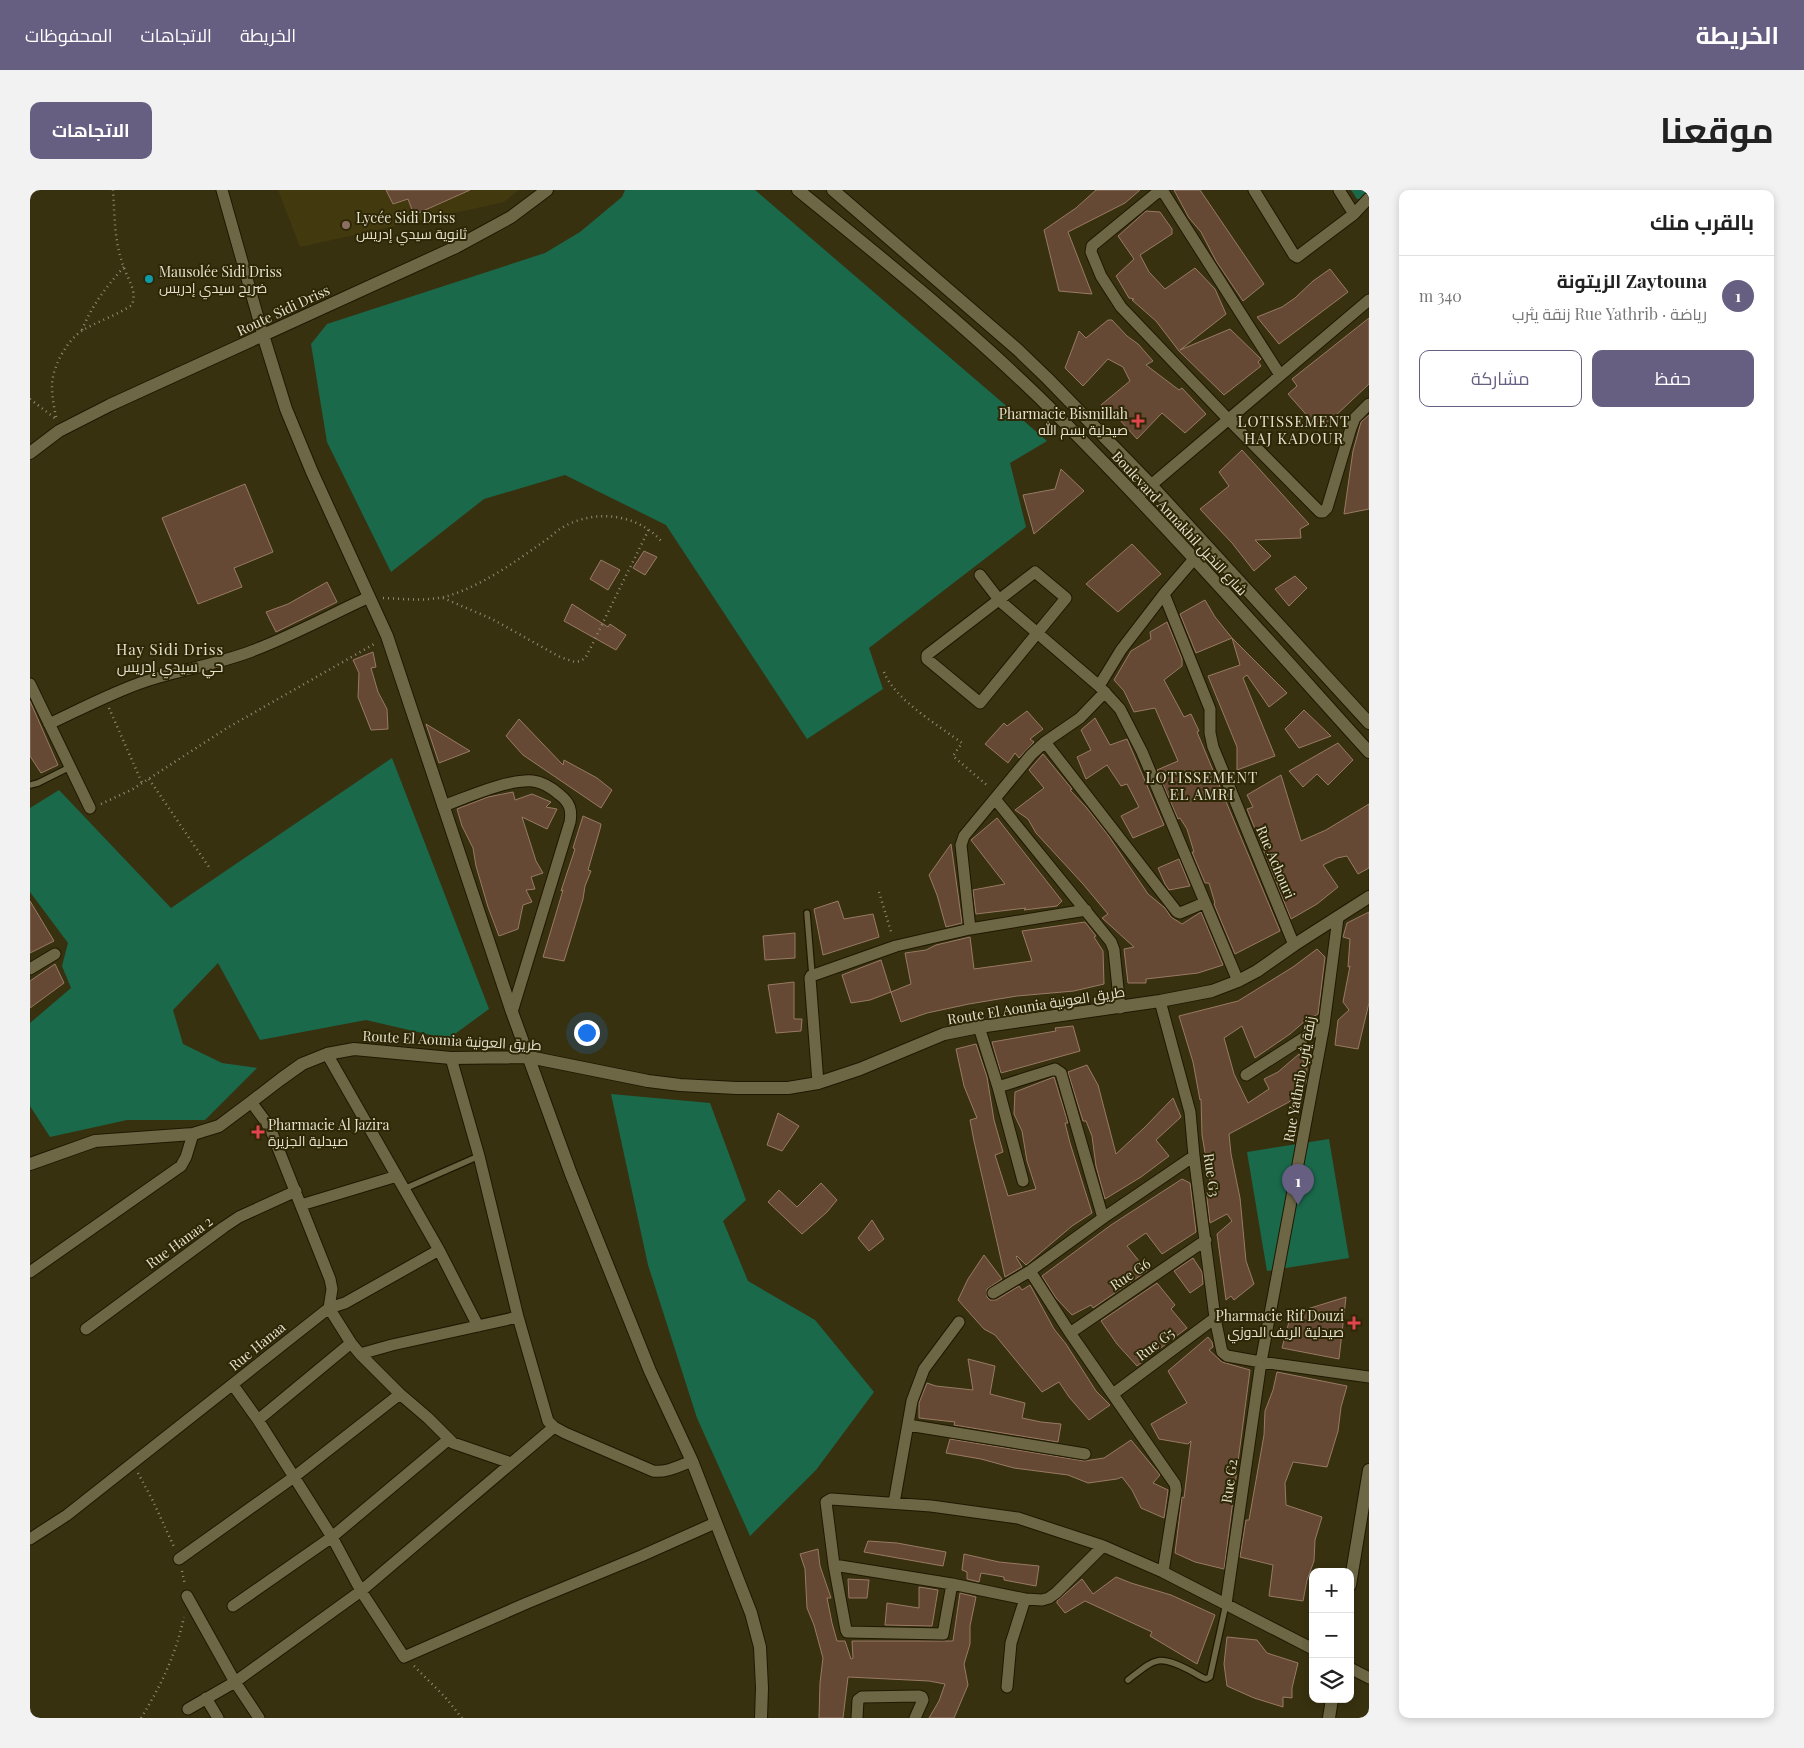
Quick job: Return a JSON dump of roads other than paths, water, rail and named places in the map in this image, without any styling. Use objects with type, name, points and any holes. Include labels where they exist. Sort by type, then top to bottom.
[{"type":"street","points":[[222,190],[286,409],[334,522],[387,636],[512,1012],[572,1174],[650,1371],[692,1461],[751,1613],[760,1647],[761,1718]]},
{"type":"street","name":"Route Sidi Driss","points":[[30,453],[58,425],[110,405],[456,247],[510,217],[547,190]]},
{"type":"street","name":"Boulevard Annakhil شارع النخيل","points":[[798,190],[893,266],[1002,362],[1056,414],[1137,497],[1369,752]]},
{"type":"street","name":"Boulevard Annakhil شارع النخيل","points":[[833,190],[1018,350],[1152,485],[1369,723]]},
{"type":"street","points":[[1254,190],[1297,257],[1354,214],[1369,198]]},
{"type":"street","points":[[1339,190],[1354,214]]},
{"type":"street","points":[[1280,376],[1164,193],[1158,191],[1094,243],[1091,252],[1101,276],[1121,307],[1316,510],[1323,512],[1327,508],[1355,418],[1369,404]]},
{"type":"street","points":[[1137,497],[1369,300]]},
{"type":"street","points":[[970,929],[962,840],[1031,754],[1080,718],[1102,689],[1121,650],[1164,594],[1194,559]]},
{"type":"street","points":[[1035,572],[1065,597],[980,703],[927,659],[927,655],[1000,601],[1035,572]]},
{"type":"street","points":[[980,575],[1000,601],[1102,689],[1120,709],[1142,752],[1238,981]]},
{"type":"street","name":"Rue Achouri","points":[[1164,594],[1210,709],[1210,733],[1213,747],[1294,945]]},
{"type":"street","points":[[49,724],[105,697],[146,681],[199,668],[251,652],[369,597]]},
{"type":"street","points":[[30,684],[90,808]]},
{"type":"street","points":[[1045,742],[1177,912],[1204,903]]},
{"type":"street","points":[[443,806],[498,787],[534,781],[558,792],[570,806],[570,822],[512,1012]]},
{"type":"street","points":[[995,799],[1106,935],[1114,950],[1120,1008]]},
{"type":"street","name":"Route El Aounia طريق العونية","points":[[30,1164],[95,1141],[193,1134],[219,1126],[302,1064],[327,1054],[354,1050],[451,1058],[529,1057],[648,1081],[680,1085],[788,1088],[818,1083],[860,1069],[944,1034],[979,1027],[1120,1008],[1212,991],[1257,971],[1369,897]]},
{"type":"street","points":[[818,1083],[810,978],[812,975],[896,946],[970,929],[1086,910]]},
{"type":"street","name":"Rue Yathrib زنقة يثرب","points":[[1261,1362],[1324,1025],[1338,918]]},
{"type":"street","points":[[30,969],[55,954]]},
{"type":"street","name":"Rue G3","points":[[1160,1001],[1190,1112],[1215,1318],[1222,1352],[1261,1362]]},
{"type":"street","points":[[1246,1075],[1324,1025]]},
{"type":"street","points":[[979,1027],[998,1087],[1023,1181]]},
{"type":"street","points":[[327,1054],[439,1250],[478,1326]]},
{"type":"street","points":[[451,1058],[479,1156],[518,1317],[548,1421],[554,1427],[652,1472],[660,1472],[692,1461]]},
{"type":"street","points":[[998,1087],[1054,1069],[1060,1073],[1103,1218]]},
{"type":"street","points":[[251,1102],[272,1133],[330,1279],[332,1289],[329,1308],[351,1343],[400,1394],[449,1439],[457,1445],[511,1464]]},
{"type":"street","points":[[30,1272],[181,1166],[186,1158],[193,1134]]},
{"type":"street","points":[[993,1293],[1030,1272],[1103,1218],[1194,1156]]},
{"type":"street","points":[[301,1206],[397,1176]]},
{"type":"street","name":"Rue Hanaa 2","points":[[86,1329],[224,1227],[296,1191]]},
{"type":"street","name":"Rue G6","points":[[1070,1333],[1206,1240]]},
{"type":"street","name":"Rue Hanaa","points":[[439,1250],[344,1303],[329,1308],[233,1385],[258,1420],[332,1537],[361,1591],[404,1657],[536,1599],[641,1556],[715,1522]]},
{"type":"street","points":[[1030,1272],[1175,1484],[1176,1490],[1163,1572]]},
{"type":"street","points":[[360,1354],[518,1317]]},
{"type":"street","name":"Rue G5","points":[[1114,1394],[1215,1318]]},
{"type":"street","points":[[894,1503],[912,1401],[924,1369],[959,1322]]},
{"type":"street","points":[[258,1420],[351,1343]]},
{"type":"street","points":[[1261,1362],[1369,1377]]},
{"type":"street","name":"Rue G2","points":[[1226,1604],[1261,1362]]},
{"type":"street","points":[[30,1539],[67,1515],[233,1385]]},
{"type":"street","points":[[179,1559],[294,1477],[400,1394]]},
{"type":"street","points":[[908,1425],[1085,1454]]},
{"type":"street","points":[[188,1708],[235,1682],[361,1591],[554,1427]]},
{"type":"street","points":[[233,1606],[332,1537],[449,1439]]},
{"type":"street","points":[[1354,1569],[1365,1526],[1369,1470]]},
{"type":"street","points":[[952,1584],[943,1634],[849,1632],[846,1630],[825,1504],[831,1499],[894,1503],[1018,1518],[1103,1546],[1163,1572],[1309,1647]]},
{"type":"street","points":[[834,1565],[952,1584],[1025,1599],[1042,1600],[1056,1593],[1103,1546]]},
{"type":"street","points":[[187,1596],[235,1682],[258,1718]]},
{"type":"street","points":[[1007,1687],[1011,1643],[1025,1599]]},
{"type":"street","points":[[1354,1670],[1369,1678]]},
{"type":"street","points":[[857,1718],[858,1700],[862,1697],[919,1696],[922,1700],[915,1718]]},
{"type":"street","points":[[206,1698],[218,1718]]},
{"type":"street","points":[[1329,1718],[1331,1703]]},
{"type":"lane","points":[[30,785],[38,784],[70,767]]},
{"type":"lane","points":[[807,913],[812,975]]},
{"type":"lane","points":[[404,1189],[479,1156]]},
{"type":"lane","points":[[1128,1680],[1151,1661],[1164,1660],[1174,1663],[1201,1678],[1206,1679],[1210,1677],[1226,1604]]},
{"type":"place","name":"Lycée Sidi Driss ثانوية سيدي إدريس","points":[[346,225]]},
{"type":"place","name":"Mausolée Sidi Driss ضريح سيدي إدريس","points":[[149,279]]},
{"type":"place","name":"Pharmacie Bismillah صيدلية بسم الله","points":[[1138,421]]},
{"type":"place","name":"Pharmacie Al Jazira صيدلية الجزيرة","points":[[258,1132]]},
{"type":"place","name":"Zaytouna الزيتونة","points":[[1298,1205]]},
{"type":"place","name":"Pharmacie Rif Douzi صيدلية الريف الدوزي","points":[[1354,1323]]},
{"type":"district","name":"LOTISSEMENT HAJ KADOUR","points":[[1294,430]]},
{"type":"district","name":"Hay Sidi Driss حي سيدي إدريس","points":[[170,658]]},
{"type":"district","name":"LOTISSEMENT EL AMRI","points":[[1202,786]]}]
